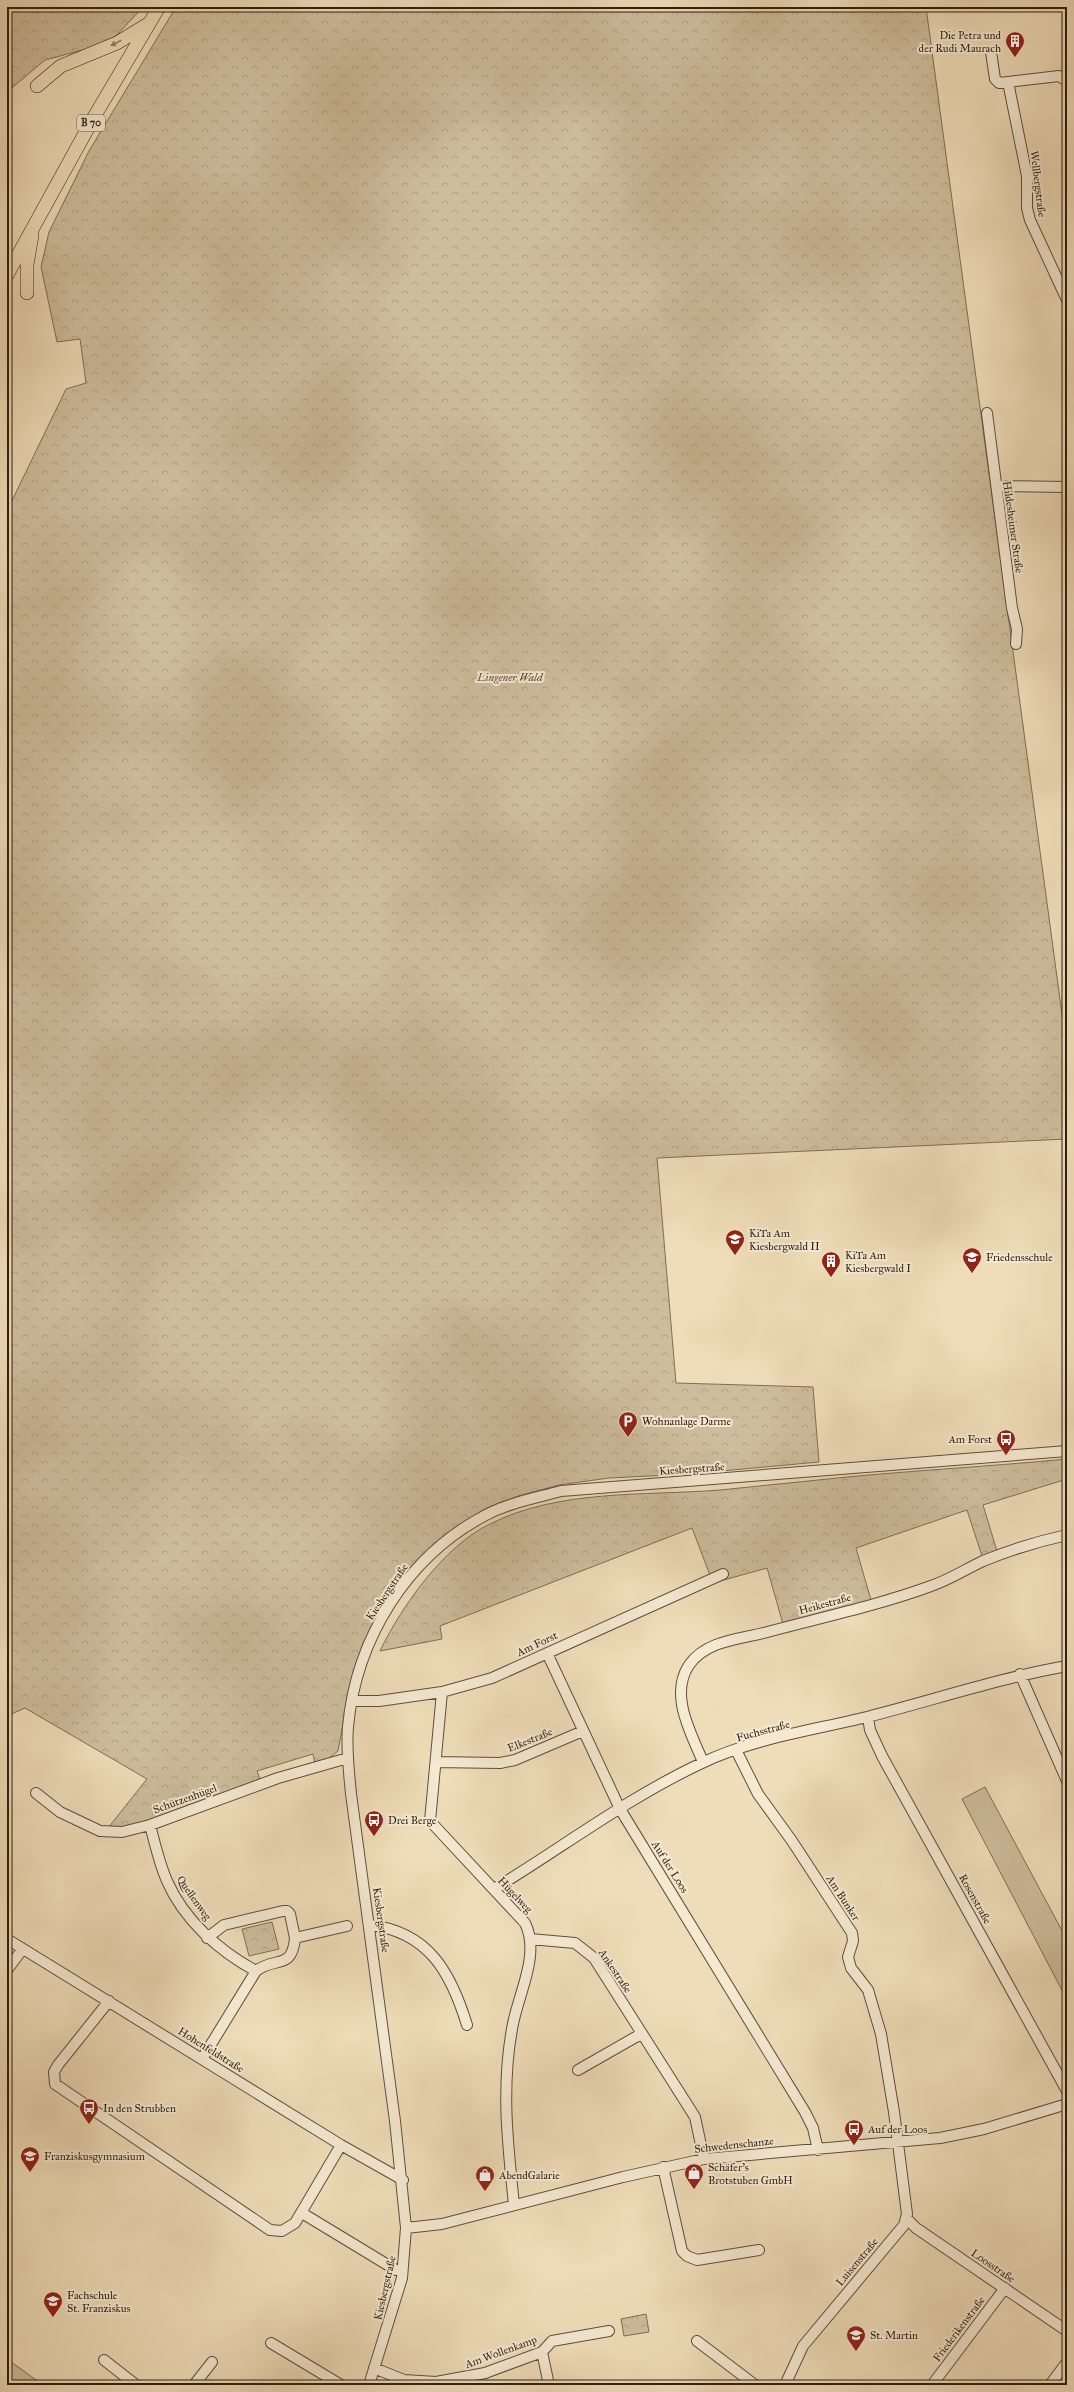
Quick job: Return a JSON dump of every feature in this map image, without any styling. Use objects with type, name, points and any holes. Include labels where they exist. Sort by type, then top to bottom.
[{"type":"main road","name":"B 70","points":[[7,276],[34,223],[159,7]]},
{"type":"main road","points":[[37,86],[61,66],[117,43],[149,23]]},
{"type":"main road","points":[[27,294],[27,265],[34,223]]},
{"type":"street","points":[[991,52],[996,79],[999,83],[1059,76],[1067,81]]},
{"type":"street","name":"Wellbergstraße","points":[[1008,82],[1027,176],[1027,208],[1030,220],[1067,300]]},
{"type":"street","name":"Hildesheimer Straße","points":[[986,413],[992,467],[997,486],[1012,608],[1017,629],[1016,644]]},
{"type":"street","points":[[997,486],[1067,487]]},
{"type":"street","name":"Kiesbergstraße","points":[[369,2385],[402,2278],[406,2228],[403,2180],[348,1758],[348,1727],[356,1679],[363,1655],[380,1620],[401,1588],[425,1559],[454,1535],[486,1514],[521,1502],[561,1491],[1067,1451]]},
{"type":"street","name":"Heikestraße","points":[[703,1762],[683,1710],[680,1692],[682,1678],[689,1664],[698,1655],[721,1642],[765,1633],[893,1599],[933,1586],[986,1560],[1017,1549],[1067,1535]]},
{"type":"street","name":"Am Forst","points":[[352,1701],[379,1701],[442,1692],[492,1678],[722,1574]]},
{"type":"street","name":"Auf der Loos","points":[[548,1653],[620,1809],[805,2112],[813,2128],[818,2150]]},
{"type":"street","name":"Fuchsstraße","points":[[494,1889],[620,1809],[703,1762],[736,1750],[868,1716],[1020,1674],[1067,1666]]},
{"type":"street","points":[[1020,1674],[1067,1782]]},
{"type":"street","name":"Hügelweg","points":[[442,1692],[430,1821],[525,1923],[530,1939],[528,1964],[512,2029],[508,2068],[506,2138],[514,2205]]},
{"type":"street","name":"Rosenstraße","points":[[868,1716],[870,1730],[882,1756],[1067,2091]]},
{"type":"street","name":"Elkestraße","points":[[436,1762],[500,1763],[528,1755],[583,1730]]},
{"type":"street","name":"Am Bunker","points":[[736,1750],[761,1799],[792,1841],[852,1933],[853,1940],[848,1957],[851,1968],[868,1990],[875,2009],[894,2112],[898,2143]]},
{"type":"street","name":"Schützenhügel","points":[[36,1793],[60,1812],[100,1831],[122,1832],[150,1825],[278,1778],[348,1758]]},
{"type":"street","name":"Quellenweg","points":[[150,1825],[161,1865],[173,1894],[207,1938],[256,1971],[262,1966],[282,1962],[289,1958],[293,1954],[295,1938],[290,1914],[288,1911],[283,1910],[224,1925],[207,1938]]},
{"type":"street","points":[[295,1938],[347,1926]]},
{"type":"street","points":[[370,1926],[400,1931],[429,1951],[443,1967],[452,1983],[467,2025]]},
{"type":"street","name":"Hohenfeldstraße","points":[[7,1939],[22,1950],[109,2001],[340,2145],[403,2180]]},
{"type":"street","name":"Ankestraße","points":[[530,1939],[575,1943],[584,1948],[594,1958],[695,2117],[704,2159]]},
{"type":"street","points":[[7,1970],[22,1950]]},
{"type":"street","points":[[202,2059],[256,1971]]},
{"type":"street","points":[[109,2001],[58,2065],[54,2072],[56,2084],[270,2230],[282,2231],[289,2228],[302,2213],[340,2145]]},
{"type":"street","points":[[578,2070],[641,2034]]},
{"type":"street","name":"Schwedenschanze","points":[[406,2228],[442,2224],[704,2159],[898,2143],[961,2134],[1067,2104]]},
{"type":"street","points":[[898,2143],[907,2220]]},
{"type":"street","points":[[663,2168],[682,2251],[687,2256],[697,2260],[759,2250]]},
{"type":"street","points":[[302,2213],[396,2270]]},
{"type":"street","name":"Loosstraße","points":[[907,2220],[916,2228],[1067,2331]]},
{"type":"street","name":"Luisenstraße","points":[[784,2385],[803,2346],[907,2220]]},
{"type":"street","name":"Friederikenstraße","points":[[932,2385],[1005,2288]]},
{"type":"street","name":"Am Wollenkamp","points":[[374,2368],[404,2380],[436,2382],[486,2373],[542,2352],[552,2341],[609,2331]]},
{"type":"street","points":[[697,2341],[755,2385]]},
{"type":"street","points":[[271,2343],[341,2385]]},
{"type":"street","points":[[542,2352],[549,2385]]},
{"type":"street","points":[[104,2360],[136,2385]]},
{"type":"street","points":[[194,2385],[212,2362]]},
{"type":"street","points":[[1050,2385],[1067,2362]]},
{"type":"green space","points":[[7,7],[143,7],[116,36],[94,47],[45,60],[7,92]]},
{"type":"green space","name":"Lingener Wald","points":[[176,7],[926,7],[1067,1051],[1067,1139],[657,1158],[676,1383],[813,1387],[819,1462],[689,1474],[609,1478],[559,1485],[518,1496],[483,1510],[450,1533],[425,1559],[360,1655],[352,1677],[338,1751],[326,1761],[315,1764],[313,1754],[257,1771],[260,1779],[123,1830],[108,1828],[147,1779],[25,1708],[7,1716],[7,511],[66,389],[86,383],[80,339],[57,342],[41,267],[49,232],[89,151]]},
{"type":"green space","points":[[1067,1459],[1067,1479],[983,1505],[997,1551],[982,1556],[967,1510],[856,1548],[871,1600],[783,1624],[767,1568],[713,1583],[692,1528],[440,1626],[442,1639],[380,1651],[412,1597],[426,1579],[456,1547],[473,1534],[490,1524],[517,1513],[544,1505],[573,1499],[603,1496],[720,1490],[880,1474]]},
{"type":"green space","points":[[985,1787],[1067,1940],[1067,2000],[962,1799]]},
{"type":"green space","points":[[272,1922],[279,1949],[249,1956],[242,1929]]},
{"type":"green space","points":[[646,2314],[649,2332],[624,2336],[621,2319]]},
{"type":"green space","points":[[7,2359],[43,2385],[7,2385]]},
{"type":"place","name":"Die Petra und der Rudi Maurach","points":[[1015,58]]},
{"type":"place","name":"KiTa Am Kiesbergwald II","points":[[735,1256]]},
{"type":"place","name":"Friedensschule","points":[[972,1274]]},
{"type":"place","name":"KiTa Am Kiesbergwald I","points":[[831,1278]]},
{"type":"place","name":"Wohnanlage Darme","points":[[628,1438]]},
{"type":"place","name":"Am Forst","points":[[1006,1456]]},
{"type":"place","name":"Drei Berge","points":[[374,1837]]},
{"type":"place","name":"In den Strubben","points":[[89,2125]]},
{"type":"place","name":"Auf der Loos","points":[[854,2146]]},
{"type":"place","name":"Franziskusgymnasium","points":[[30,2173]]},
{"type":"place","name":"Schäfer's Brotstuben GmbH","points":[[694,2190]]},
{"type":"place","name":"AbendGalarie","points":[[485,2192]]},
{"type":"place","name":"Fachschule St. Franziskus","points":[[53,2318]]},
{"type":"place","name":"St. Martin","points":[[856,2352]]}]
